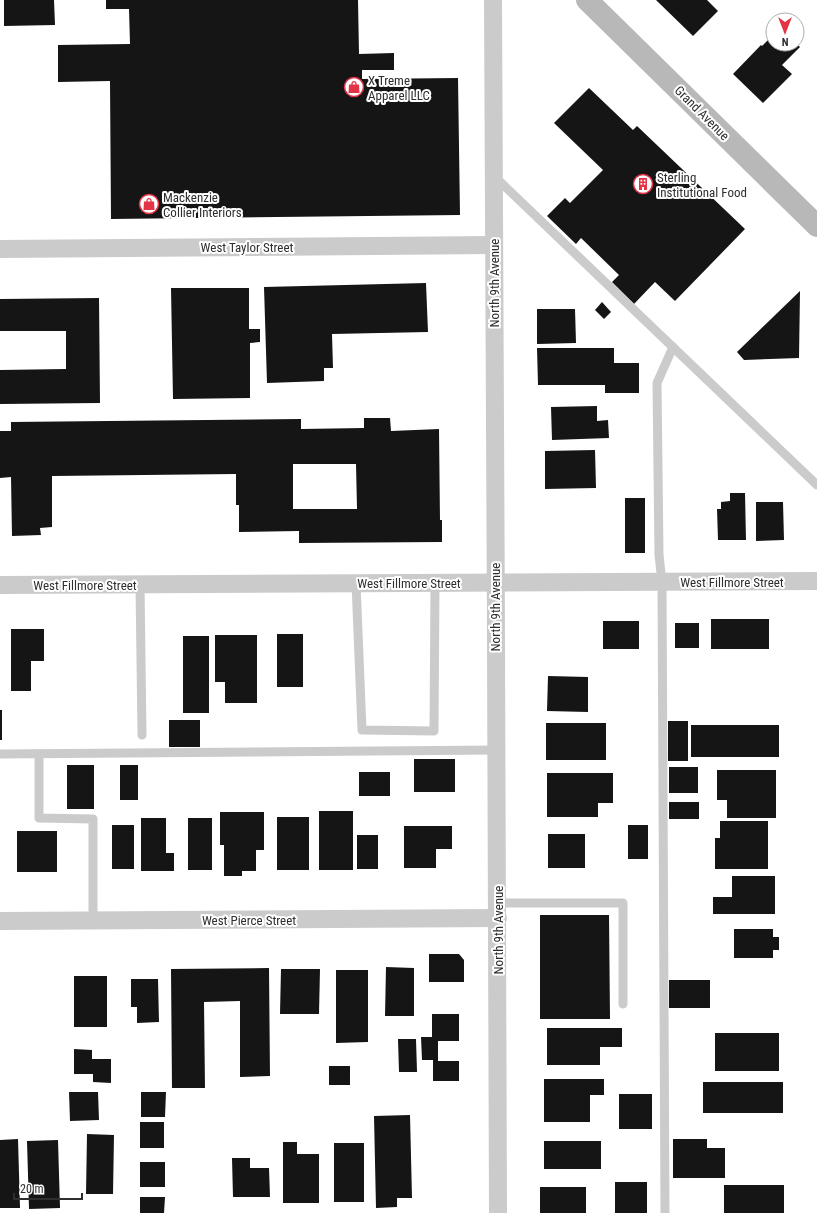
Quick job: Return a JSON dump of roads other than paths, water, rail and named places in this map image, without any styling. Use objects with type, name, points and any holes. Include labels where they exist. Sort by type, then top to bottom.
[{"type":"main road","name":"Grand Avenue","points":[[587,0],[817,226]]},
{"type":"street","name":"North 9th Avenue","points":[[493,0],[498,911],[498,1213]]},
{"type":"street","name":"West Taylor Street","points":[[0,248],[494,245]]},
{"type":"street","name":"West Fillmore Street","points":[[0,585],[817,581]]},
{"type":"street","name":"West Pierce Street","points":[[0,921],[498,911]]},
{"type":"lane","points":[[493,175],[817,486]]},
{"type":"lane","points":[[665,1213],[662,582],[659,555],[657,382],[673,347]]},
{"type":"lane","points":[[356,583],[362,730],[434,731],[435,583]]},
{"type":"lane","points":[[140,585],[142,735]]},
{"type":"lane","points":[[0,754],[496,750]]},
{"type":"lane","points":[[39,754],[39,818],[93,819],[93,920]]},
{"type":"lane","points":[[498,911],[623,902],[623,1004]]},
{"type":"place","name":"X Treme Apparel LLC","points":[[354,87]]},
{"type":"place","name":"Sterling Institutional Food","points":[[643,184]]},
{"type":"place","name":"Mackenzie Collier Interiors","points":[[149,204]]}]
